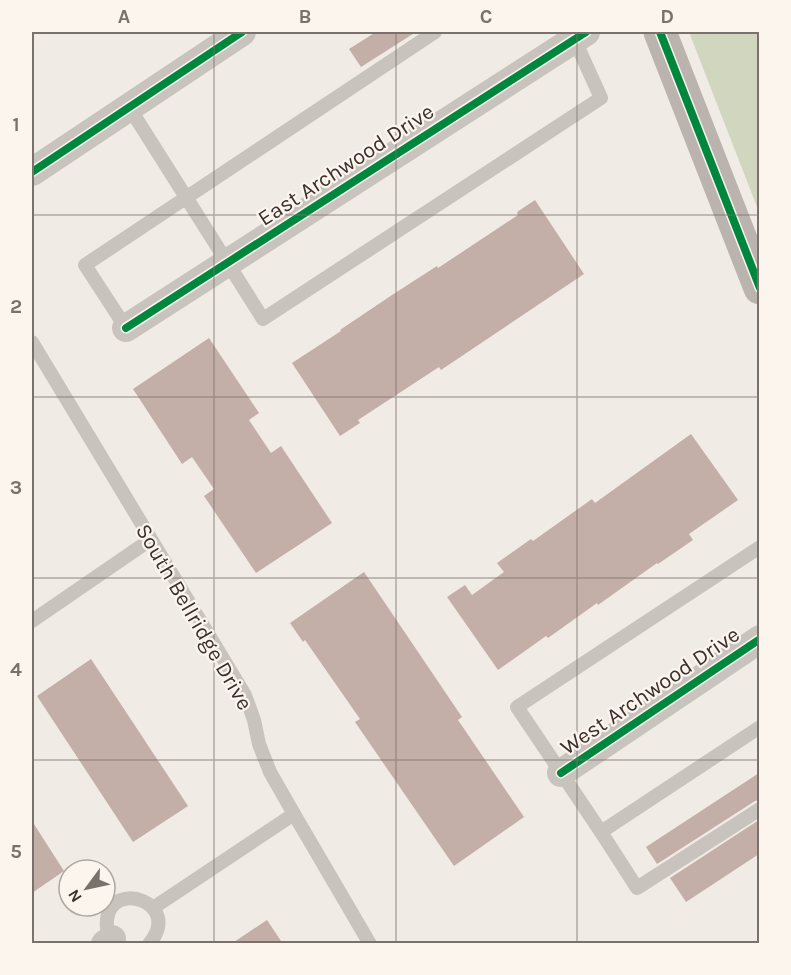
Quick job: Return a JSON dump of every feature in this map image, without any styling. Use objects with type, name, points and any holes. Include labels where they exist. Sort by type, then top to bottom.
[{"type":"street","points":[[32,172],[242,32]]},
{"type":"street","points":[[660,32],[759,288]]},
{"type":"street","name":"East Archwood Drive","points":[[126,328],[577,34]]},
{"type":"street","name":"West Archwood Drive","points":[[561,772],[759,639]]},
{"type":"lane","points":[[126,328],[85,265],[435,32]]},
{"type":"lane","points":[[129,107],[263,319],[601,98],[577,34]]},
{"type":"lane","name":"South Bellridge Drive","points":[[32,342],[245,695],[259,744],[270,772],[370,944]]},
{"type":"lane","points":[[32,621],[150,540]]},
{"type":"lane","points":[[759,547],[518,707],[637,888],[759,809]]},
{"type":"lane","points":[[601,832],[759,727]]},
{"type":"lane","points":[[153,908],[294,814]]},
{"type":"lane","points":[[111,942],[107,920],[110,910],[117,902],[126,898],[136,898],[146,901],[158,917],[158,927],[149,944]]},
{"type":"green space","points":[[689,32],[757,32],[760,39],[759,212]]},
{"type":"building","points":[[376,32],[416,32],[361,67],[349,49]]},
{"type":"building","points":[[535,200],[584,274],[441,370],[439,367],[358,420],[360,423],[340,436],[292,363],[392,295],[437,266],[438,268],[518,215],[517,212]]},
{"type":"building","points":[[209,338],[259,413],[249,420],[271,453],[281,446],[332,523],[256,573],[204,496],[214,489],[192,457],[182,464],[133,389]]},
{"type":"building","points":[[691,434],[738,500],[689,534],[693,540],[498,670],[447,597],[465,585],[472,595],[504,572],[497,563],[531,539],[533,541],[592,499],[595,503]]},
{"type":"building","points":[[364,572],[462,717],[458,720],[524,817],[454,866],[355,722],[360,719],[305,640],[303,642],[290,623]]},
{"type":"building","points":[[91,659],[188,806],[133,842],[37,696]]},
{"type":"building","points":[[759,773],[759,800],[657,864],[646,847]]},
{"type":"building","points":[[759,820],[759,854],[686,902],[670,878]]},
{"type":"building","points":[[32,821],[57,860],[57,876],[32,893]]},
{"type":"building","points":[[267,920],[283,944],[231,944]]},
{"type":"cycle path","points":[[32,172],[242,32]]},
{"type":"cycle path","points":[[126,328],[586,32]]},
{"type":"cycle path","points":[[660,32],[760,288]]},
{"type":"cycle path","points":[[561,773],[760,639]]}]
